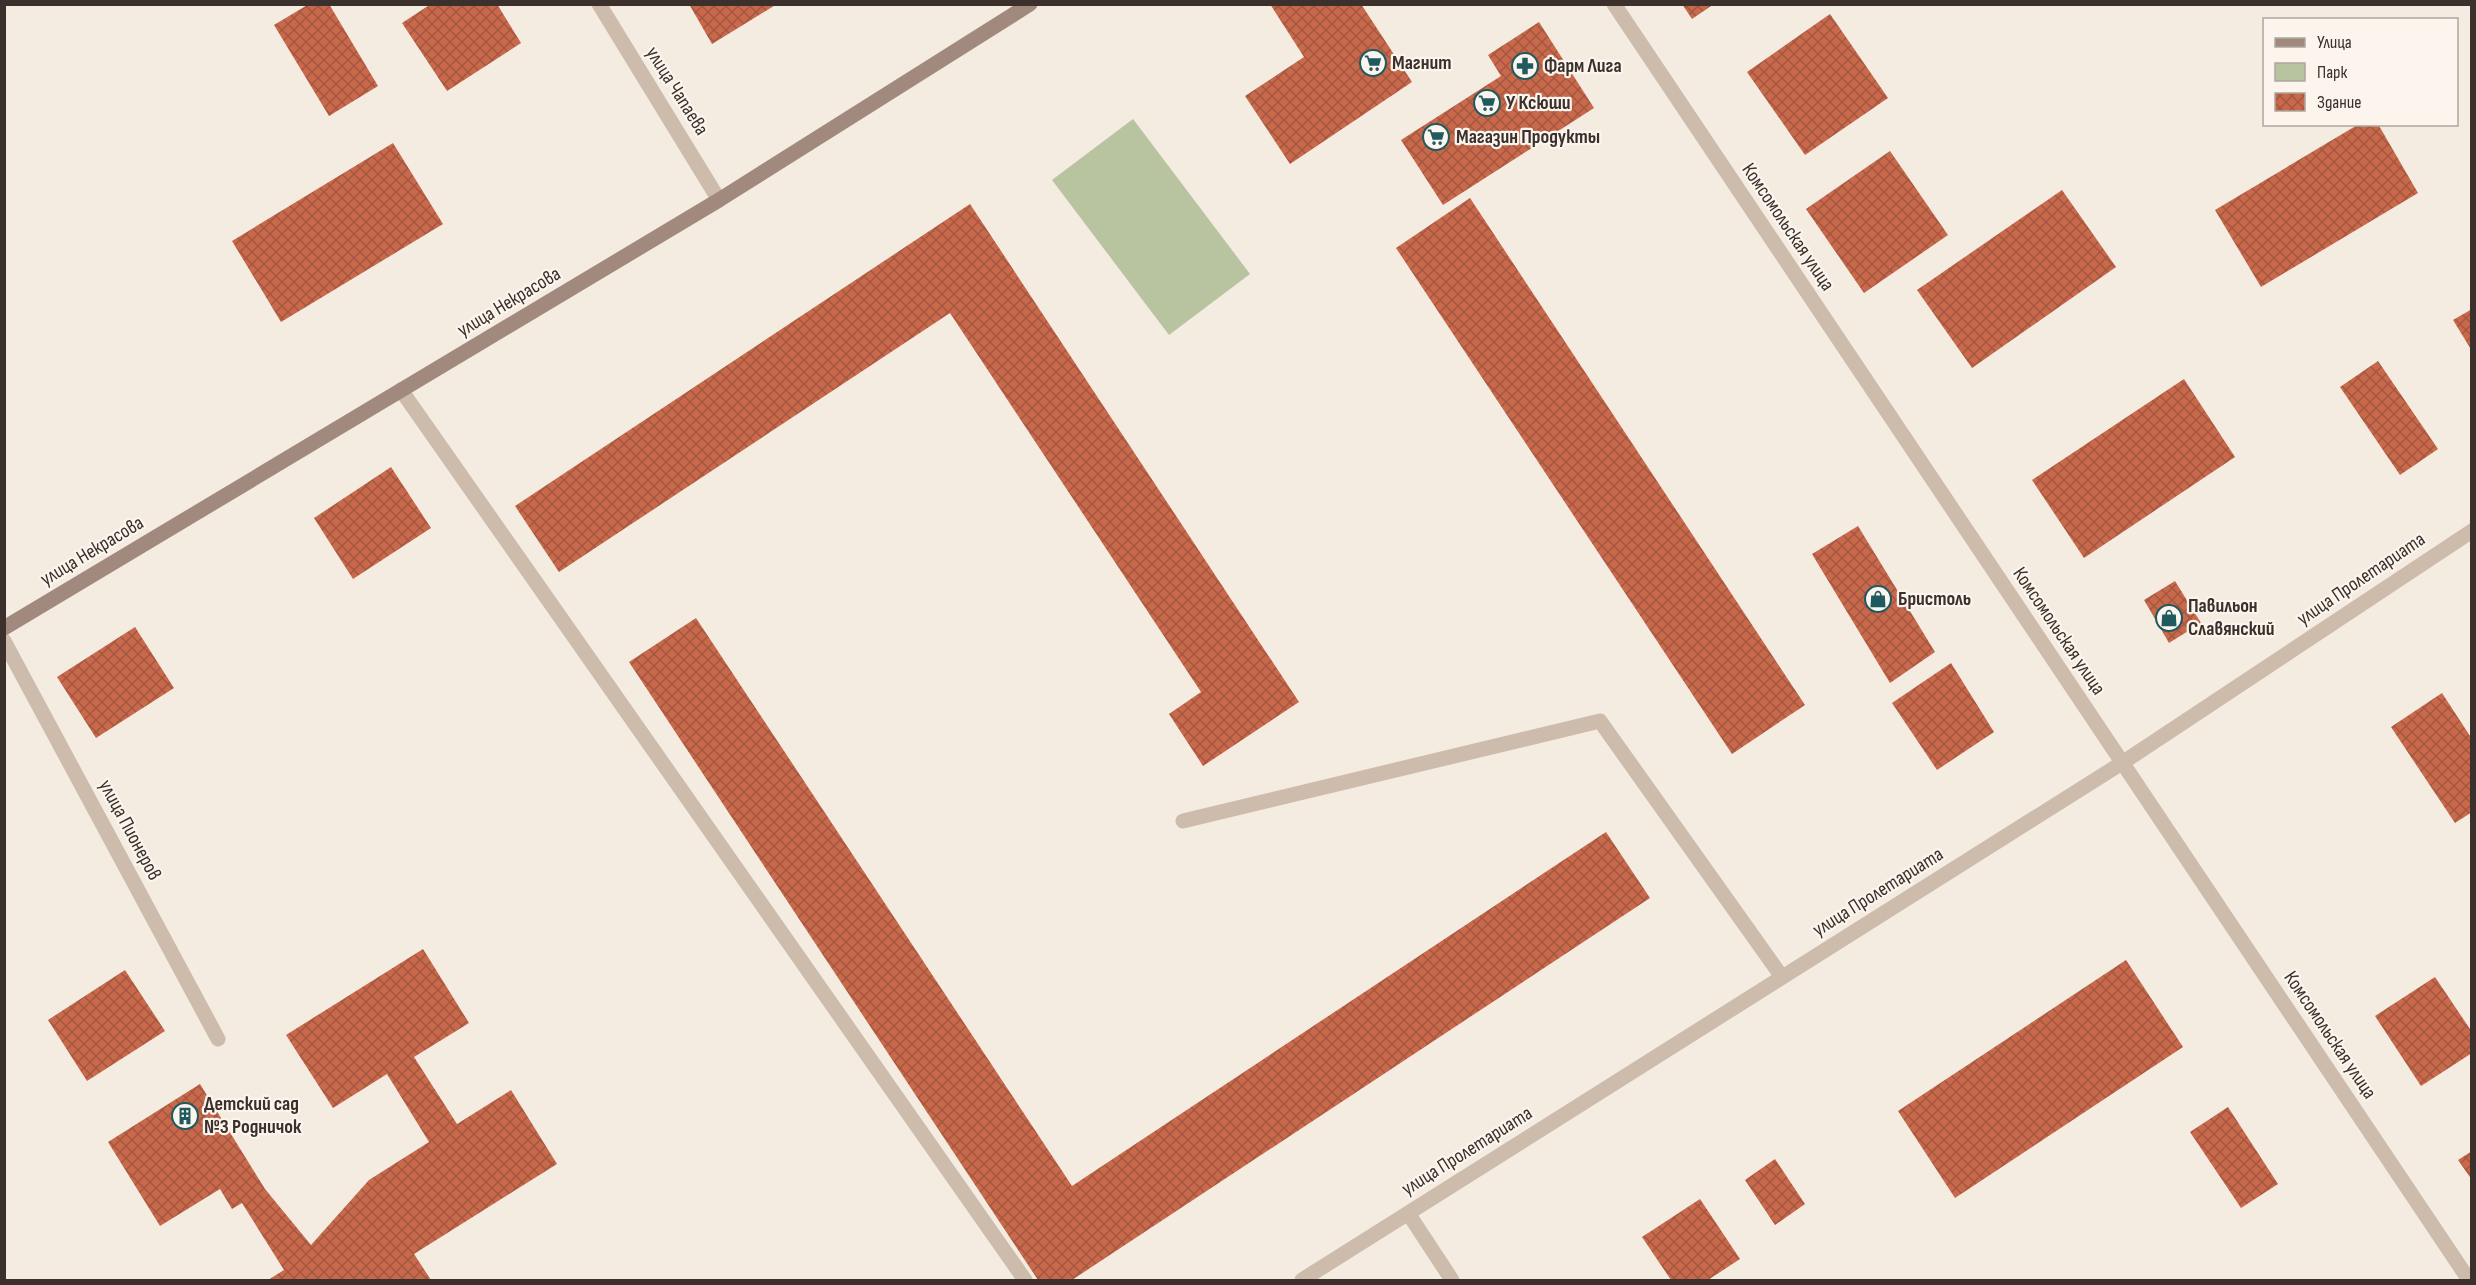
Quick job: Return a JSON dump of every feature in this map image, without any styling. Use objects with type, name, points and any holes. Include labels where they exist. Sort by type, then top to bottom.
[{"type":"street","name":"улица Чапаева","points":[[599,4],[719,200]]},
{"type":"street","name":"улица Некрасова","points":[[4,628],[719,200],[1030,4]]},
{"type":"street","name":"Комсомольская улица","points":[[1614,4],[2469,1281]]},
{"type":"street","points":[[401,390],[1025,1281]]},
{"type":"street","name":"улица Пролетариата","points":[[1302,1281],[2122,763],[2472,531]]},
{"type":"street","name":"улица Пионеров","points":[[4,641],[218,1039]]},
{"type":"street","points":[[1183,821],[1600,721],[1782,977]]},
{"type":"street","points":[[1408,1213],[1452,1281]]},
{"type":"green space","points":[[1133,119],[1250,274],[1169,335],[1052,180]]},
{"type":"building","points":[[309,4],[329,4],[378,86],[329,116],[274,25]]},
{"type":"building","points":[[431,4],[497,4],[521,43],[447,91],[402,23]]},
{"type":"building","points":[[689,4],[777,4],[712,44]]},
{"type":"building","points":[[1270,4],[1361,4],[1412,82],[1290,164],[1245,96],[1304,57]]},
{"type":"building","points":[[1682,4],[1714,4],[1692,19]]},
{"type":"building","points":[[1830,14],[1888,98],[1805,155],[1747,72]]},
{"type":"building","points":[[1539,22],[1594,108],[1443,205],[1401,140],[1501,76],[1488,55]]},
{"type":"building","points":[[2356,126],[2379,126],[2418,193],[2261,287],[2215,210]]},
{"type":"building","points":[[393,143],[443,224],[281,322],[232,241]]},
{"type":"building","points":[[1890,151],[1948,235],[1864,293],[1806,209]]},
{"type":"building","points":[[2062,190],[2116,267],[1972,368],[1917,290]]},
{"type":"building","points":[[1470,198],[1805,705],[1732,754],[1396,248]]},
{"type":"building","points":[[970,204],[1299,702],[1203,766],[1169,714],[1201,692],[950,313],[559,572],[515,506]]},
{"type":"building","points":[[2472,309],[2472,351],[2453,320]]},
{"type":"building","points":[[2378,361],[2438,449],[2400,475],[2340,387]]},
{"type":"building","points":[[2184,379],[2235,457],[2084,558],[2032,480]]},
{"type":"building","points":[[391,467],[431,528],[353,579],[314,518]]},
{"type":"building","points":[[1858,526],[1935,652],[1890,683],[1812,554]]},
{"type":"building","points":[[2175,581],[2201,623],[2169,643],[2144,600]]},
{"type":"building","points":[[696,618],[1072,1186],[1606,832],[1650,898],[1072,1280],[1038,1280],[629,662]]},
{"type":"building","points":[[135,627],[174,688],[96,738],[57,677]]},
{"type":"building","points":[[1951,663],[1994,732],[1937,770],[1892,703]]},
{"type":"building","points":[[2442,693],[2472,739],[2472,812],[2455,823],[2391,727]]},
{"type":"building","name":"Детский сад №3 Родничок","points":[[423,949],[469,1023],[414,1057],[457,1124],[511,1090],[557,1164],[414,1254],[431,1280],[268,1280],[284,1270],[242,1203],[232,1209],[220,1189],[160,1226],[108,1142],[200,1084],[265,1189],[311,1245],[369,1180],[429,1142],[387,1074],[333,1108],[286,1035]]},
{"type":"building","points":[[2126,960],[2183,1047],[1955,1198],[1898,1111]]},
{"type":"building","points":[[125,970],[165,1031],[87,1081],[48,1020]]},
{"type":"building","points":[[2435,977],[2472,1032],[2472,1053],[2421,1086],[2375,1016]]},
{"type":"building","points":[[2228,1107],[2278,1184],[2241,1208],[2190,1132]]},
{"type":"building","points":[[2472,1151],[2472,1180],[2458,1160]]},
{"type":"building","points":[[1775,1159],[1805,1204],[1775,1225],[1745,1180]]},
{"type":"building","points":[[1700,1199],[1740,1259],[1708,1280],[1671,1280],[1642,1237]]},
{"type":"place","name":"Магнит","points":[[1373,63]]},
{"type":"place","name":"Фарм Лига","points":[[1525,66]]},
{"type":"place","name":"У Ксюши","points":[[1487,103]]},
{"type":"place","name":"Магазин Продукты","points":[[1436,137]]},
{"type":"place","name":"Бристоль","points":[[1878,599]]},
{"type":"place","name":"Павильон Славянский","points":[[2169,618]]},
{"type":"place","name":"Детский сад №3 Родничок","points":[[185,1116]]}]
